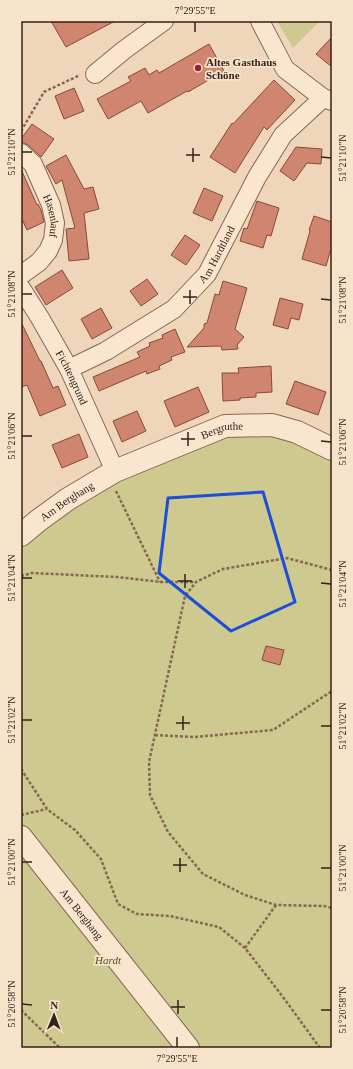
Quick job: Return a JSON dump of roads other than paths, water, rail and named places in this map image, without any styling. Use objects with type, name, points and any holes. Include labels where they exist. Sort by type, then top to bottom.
[{"type":"street","points":[[95,74],[124,50],[164,21]]},
{"type":"street","points":[[260,21],[285,69],[327,100]]},
{"type":"street","name":"Am Hardtland","points":[[69,369],[106,351],[174,309],[180,303],[207,274],[257,177],[283,136],[327,100]]},
{"type":"street","name":"Hasenlauf","points":[[21,153],[33,164],[52,204],[56,222],[53,240],[48,251],[39,262],[21,275]]},
{"type":"street","name":"Fichtengrund","points":[[21,288],[69,369],[111,473]]},
{"type":"street","name":"Bergruthe","points":[[111,473],[225,426],[272,425],[297,432],[332,449]]},
{"type":"street","name":"Am Berghang","points":[[21,535],[68,499],[111,473]]},
{"type":"street","name":"Am Berghang","points":[[21,837],[188,1048]]},
{"type":"place","name":"Altes Gasthaus Schöne","points":[[198,68]]},
{"type":"park label","name":"Hardt","points":[[108,960]]}]
